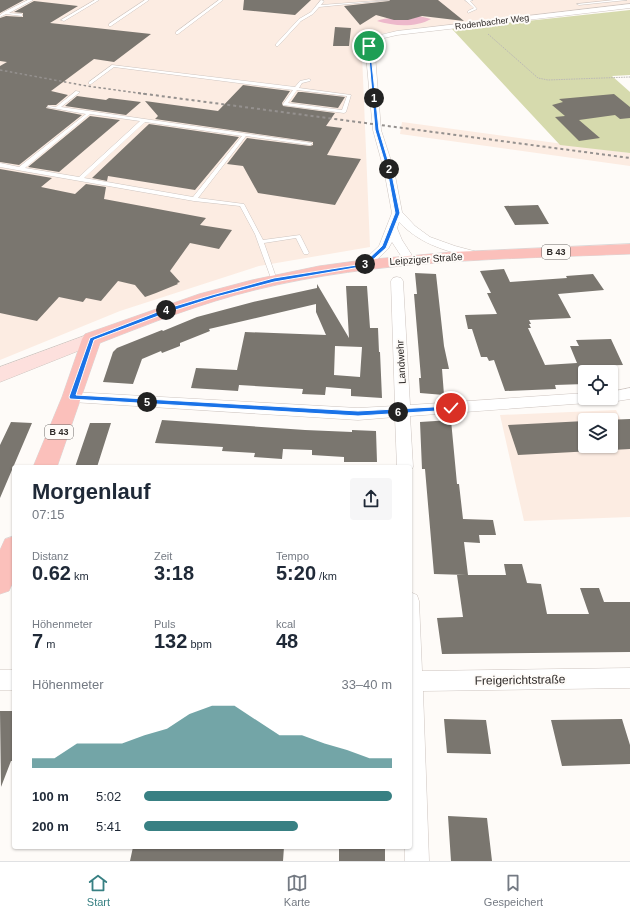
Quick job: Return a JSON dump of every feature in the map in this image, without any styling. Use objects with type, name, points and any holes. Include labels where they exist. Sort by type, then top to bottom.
[{"type":"main road","name":"Leipziger Straße","points":[[0,375],[167,310],[274,280],[364,265],[409,260],[630,249]]},
{"type":"main road","name":"B 43","points":[[46,465],[72,397],[92,339]]},
{"type":"main road","points":[[0,582],[12,552]]},
{"type":"street","name":"Rodenbacher Weg","points":[[397,213],[389,170],[377,130],[369,42],[378,37],[477,23],[630,6]]},
{"type":"street","points":[[364,265],[384,247],[397,213],[411,228],[426,239],[482,256]]},
{"type":"street","points":[[391,226],[396,240],[409,260]]},
{"type":"street","points":[[409,260],[412,245],[411,228]]},
{"type":"street","name":"Landwehr","points":[[397,281],[405,465]]},
{"type":"street","points":[[618,396],[630,393]]},
{"type":"street","points":[[72,397],[352,413],[403,412],[578,399]]},
{"type":"street","name":"Freigerichtstraße","points":[[412,681],[630,678]]},
{"type":"street","points":[[0,680],[12,680]]},
{"type":"street","points":[[412,681],[417,861]]},
{"type":"lane","points":[[0,14],[31,0]]},
{"type":"lane","points":[[63,20],[97,0]]},
{"type":"lane","points":[[110,25],[147,0]]},
{"type":"lane","points":[[177,33],[221,0]]},
{"type":"lane","points":[[276,44],[300,20],[312,13],[319,6],[322,0]]},
{"type":"lane","points":[[319,6],[386,0]]},
{"type":"lane","points":[[470,12],[476,8],[467,0],[471,0]]},
{"type":"lane","points":[[593,0],[598,2]]},
{"type":"lane","points":[[579,4],[626,0]]},
{"type":"lane","points":[[5,13],[21,15]]},
{"type":"lane","points":[[90,83],[114,66],[296,89],[350,96],[344,112],[285,104],[296,89],[301,82],[309,80]]},
{"type":"lane","points":[[57,108],[78,92]]},
{"type":"lane","points":[[49,107],[310,144]]},
{"type":"lane","points":[[20,169],[89,113]]},
{"type":"lane","points":[[80,179],[143,121]]},
{"type":"lane","points":[[194,199],[245,135]]},
{"type":"lane","points":[[0,165],[194,199],[242,205],[262,242],[274,280]]},
{"type":"lane","points":[[262,242],[298,236],[306,252]]},
{"type":"path","points":[[477,23],[538,78],[548,80],[630,77]]},
{"type":"shaded area","points":[[0,0],[630,0],[630,5],[385,33],[368,37],[364,40],[362,54],[370,247],[259,266],[120,311],[0,360]]},
{"type":"shaded area","points":[[419,16],[431,19],[411,25],[390,24],[377,21],[382,19],[408,19]]},
{"type":"shaded area","points":[[402,122],[630,153],[630,166],[400,134]]},
{"type":"shaded area","points":[[616,410],[617,413],[578,413],[578,453],[618,453],[618,414],[630,439],[630,517],[524,521],[500,415]]},
{"type":"green space","points":[[630,10],[630,75],[612,76],[630,92],[630,153],[560,145],[452,29]]},
{"type":"building","points":[[0,0],[24,0],[0,13]]},
{"type":"building","points":[[244,0],[311,0],[295,15],[243,10]]},
{"type":"building","points":[[390,0],[438,0],[464,21],[422,16],[408,20],[394,20],[376,15],[360,25],[344,6]]},
{"type":"building","points":[[34,1],[78,6],[50,23],[151,34],[114,62],[94,59],[51,91],[68,95],[56,105],[48,105],[46,108],[82,115],[19,165],[0,162],[0,66],[7,62],[0,61],[0,18],[6,16],[23,17],[23,13],[14,12]]},
{"type":"building","points":[[335,27],[351,28],[349,46],[333,46]]},
{"type":"building","points":[[243,85],[290,91],[282,103],[283,106],[335,113],[326,126],[342,128],[327,155],[361,159],[335,205],[258,193],[243,166],[227,164],[247,138],[310,146],[313,145],[313,142],[155,119],[158,116],[145,101],[218,111]]},
{"type":"building","points":[[298,92],[345,97],[338,108],[291,102]]},
{"type":"building","points":[[614,94],[630,107],[630,118],[620,119],[615,115],[579,120],[600,138],[579,141],[555,117],[565,116],[552,105],[563,102],[559,99]]},
{"type":"building","points":[[77,96],[106,100],[109,98],[141,102],[126,115],[65,106]]},
{"type":"building","points":[[90,116],[120,120],[59,172],[28,167]]},
{"type":"building","points":[[149,124],[239,137],[195,190],[108,176],[107,181],[92,178]]},
{"type":"building","points":[[0,169],[52,178],[41,187],[75,194],[86,184],[106,187],[104,199],[206,218],[200,225],[232,230],[219,249],[190,243],[170,271],[180,282],[145,297],[135,285],[118,281],[101,301],[86,298],[83,302],[59,297],[37,321],[0,313]]},
{"type":"building","points":[[538,205],[549,224],[515,225],[504,206]]},
{"type":"building","points":[[504,269],[510,282],[567,278],[566,276],[593,274],[604,290],[558,294],[571,318],[529,320],[531,328],[528,328],[545,365],[577,363],[570,346],[579,346],[576,340],[611,339],[623,365],[578,365],[578,384],[555,385],[556,389],[505,391],[494,360],[489,361],[487,357],[481,357],[472,329],[468,329],[465,315],[497,314],[487,293],[491,293],[480,271]]},
{"type":"building","points":[[415,273],[436,274],[444,346],[449,369],[442,369],[444,395],[420,393],[419,378],[421,378],[414,294],[417,294]]},
{"type":"building","points":[[317,284],[349,338],[346,286],[367,286],[370,328],[378,328],[382,398],[351,396],[351,389],[326,387],[325,395],[302,394],[303,389],[239,385],[238,391],[191,388],[196,368],[237,370],[245,332],[326,335],[316,312],[316,304],[209,329],[210,331],[180,343],[180,346],[162,353],[161,351],[142,359],[133,384],[103,382],[113,352],[117,348],[197,317],[253,302],[317,288]],"holes":[[[335,346],[362,347],[360,377],[334,375]]]},
{"type":"building","points":[[630,419],[630,449],[618,450],[618,420]]},
{"type":"building","points":[[162,420],[305,430],[352,432],[352,430],[376,431],[377,462],[344,462],[344,457],[312,455],[312,450],[283,449],[282,459],[254,457],[255,453],[222,451],[223,447],[155,443]]},
{"type":"building","points":[[451,420],[457,484],[459,484],[463,519],[493,520],[496,535],[479,535],[480,543],[464,542],[468,575],[506,575],[504,564],[522,564],[527,583],[541,584],[547,614],[589,614],[580,588],[599,588],[604,602],[630,602],[630,652],[442,654],[437,618],[463,617],[457,575],[466,575],[434,574],[425,469],[422,469],[420,422]]},
{"type":"building","points":[[578,421],[578,452],[518,455],[508,425]]},
{"type":"building","points":[[11,422],[32,423],[14,465],[12,465],[12,470],[0,498],[0,445]]},
{"type":"building","points":[[90,423],[111,423],[98,465],[76,465]]},
{"type":"building","points":[[0,711],[12,711],[12,761],[1,787]]},
{"type":"building","points":[[444,719],[486,720],[491,754],[447,753]]},
{"type":"building","points":[[622,719],[630,745],[630,764],[562,766],[551,720]]},
{"type":"building","points":[[448,816],[487,818],[492,861],[451,861]]},
{"type":"building","points":[[133,849],[284,849],[283,861],[130,861]]},
{"type":"building","points":[[339,849],[385,849],[385,861],[339,861]]},
{"type":"railway","points":[[0,70],[87,86],[145,94]]},
{"type":"railway","points":[[138,93],[630,158]]},
{"type":"route","points":[[369,46],[377,130],[389,170],[397,213],[384,247],[364,265],[274,280],[214,296],[167,310],[92,339],[72,397],[358,414],[451,408]]}]
